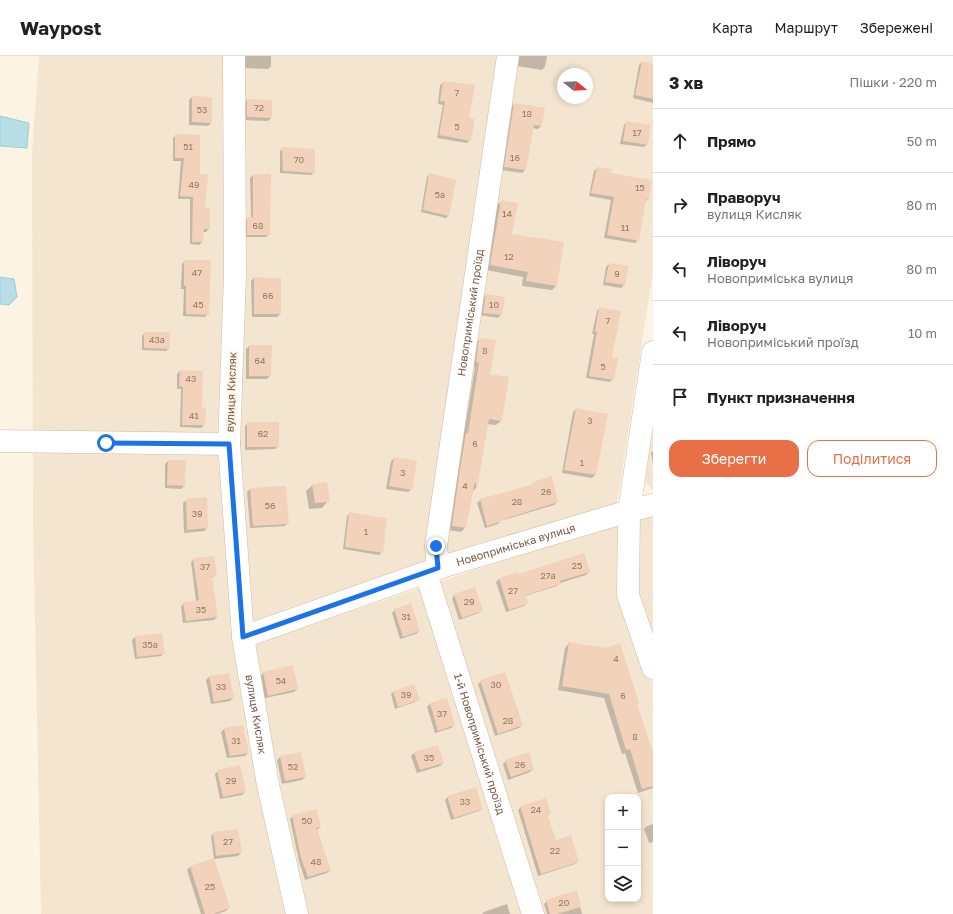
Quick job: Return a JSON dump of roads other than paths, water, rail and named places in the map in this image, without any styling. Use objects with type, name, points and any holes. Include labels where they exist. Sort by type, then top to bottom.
[{"type":"street","name":"вулиця Кисляк","points":[[234,56],[235,275],[229,444],[243,637],[268,785],[297,914]]},
{"type":"street","name":"Новоприміський проїзд","points":[[432,571],[508,56]]},
{"type":"street","points":[[653,352],[630,511],[628,595],[653,668]]},
{"type":"street","points":[[0,441],[229,444]]},
{"type":"street","name":"Новоприміська вулиця","points":[[243,637],[432,571],[653,505]]},
{"type":"street","name":"1-й Новоприміський проїзд","points":[[432,571],[533,914]]},
{"type":"water","points":[[0,116],[29,123],[27,148],[0,146]]},
{"type":"water","points":[[0,277],[14,279],[17,297],[9,305],[0,304]]}]
